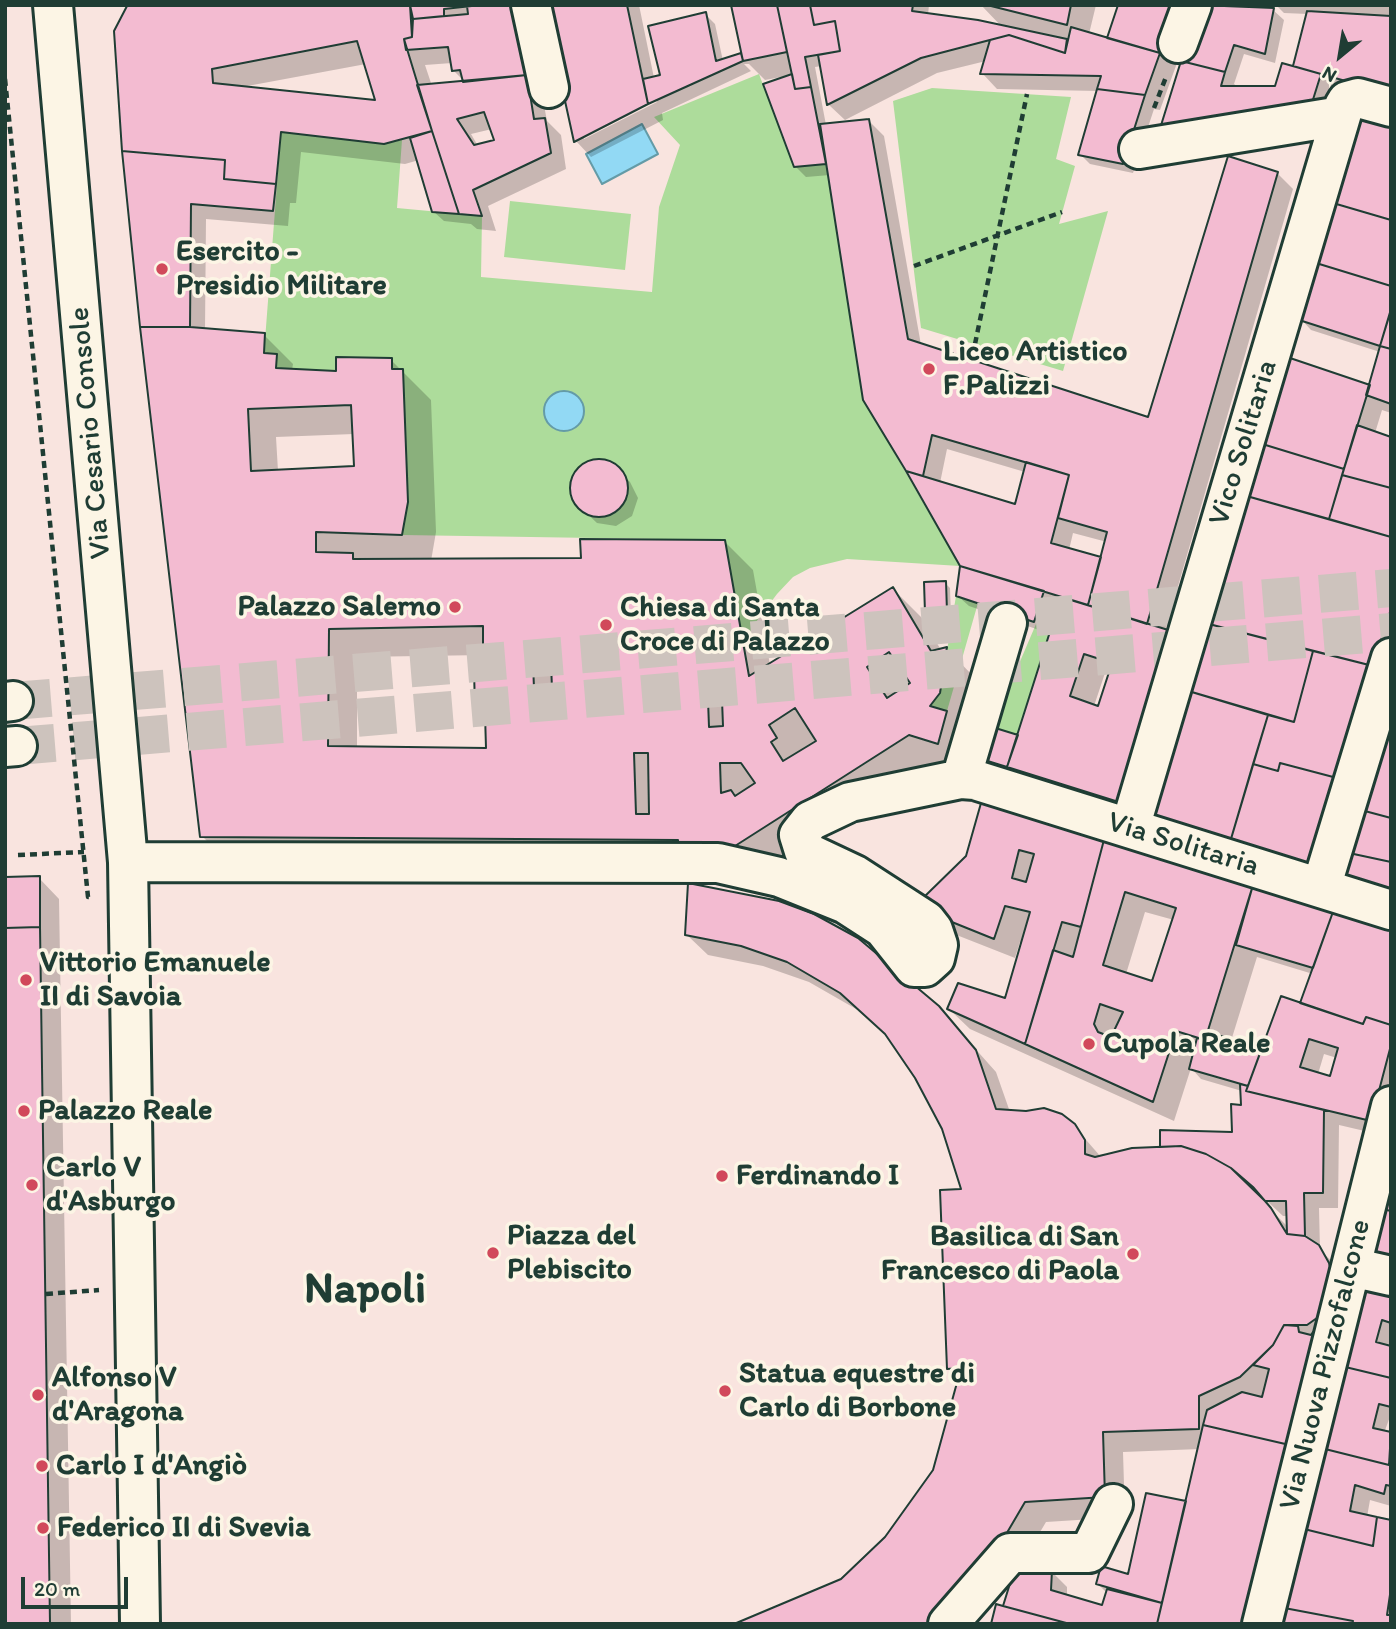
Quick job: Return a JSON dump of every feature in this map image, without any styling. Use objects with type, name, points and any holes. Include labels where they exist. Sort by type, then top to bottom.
[{"type":"street","name":"Via Cesario Console","points":[[53,5],[128,879]]},
{"type":"street","points":[[531,5],[549,88]]},
{"type":"street","points":[[1178,43],[1192,5]]},
{"type":"street","points":[[1139,149],[1341,116],[1347,101],[1352,99],[1391,107]]},
{"type":"street","name":"Vico Solitaria","points":[[1130,828],[1234,431],[1341,116]]},
{"type":"street","points":[[140,1624],[128,879],[718,863],[779,877],[846,904],[883,928],[914,967],[925,967],[937,952],[937,938],[926,921],[855,875],[804,851],[799,835],[810,821],[850,802],[968,780],[1007,623]]},
{"type":"street","points":[[1321,888],[1391,658]]},
{"type":"street","name":"Via Solitaria","points":[[968,780],[1391,910]]},
{"type":"street","name":"Via Nuova Pizzofalcone","points":[[1262,1624],[1391,1106]]},
{"type":"street","points":[[1351,1266],[1391,1276]]},
{"type":"street","points":[[948,1624],[1010,1553],[1089,1553],[1113,1504]]},
{"type":"path","points":[[1139,149],[1178,43]]},
{"type":"path","points":[[5,79],[88,897],[128,879]]},
{"type":"path","points":[[975,344],[1027,94]]},
{"type":"path","points":[[914,266],[1062,212]]},
{"type":"path","points":[[767,620],[768,639]]},
{"type":"path","points":[[19,855],[84,852]]},
{"type":"path","points":[[46,1294],[135,1287]]},
{"type":"green space","points":[[759,74],[794,167],[826,164],[863,399],[960,566],[847,559],[810,568],[793,577],[777,594],[753,626],[744,646],[724,540],[402,535],[408,502],[403,369],[392,369],[391,358],[337,357],[336,371],[276,368],[277,354],[264,353],[281,132],[384,144],[402,140],[397,208],[482,216],[481,277],[652,292],[659,207],[680,145],[654,117]],"holes":[[[592,460],[613,463],[621,469],[628,486],[622,506],[605,516],[585,513],[577,507],[570,491],[575,471]]]},
{"type":"green space","points":[[932,88],[1071,97],[1056,159],[1075,166],[1059,224],[1108,211],[1063,371],[921,328],[893,101]]},
{"type":"green space","points":[[510,201],[631,214],[625,270],[504,257]]},
{"type":"green space","points":[[956,596],[978,603],[947,711],[930,706],[940,693]]},
{"type":"green space","points":[[1042,610],[1057,613],[1018,735],[992,727]]},
{"type":"water","points":[[642,124],[658,154],[602,184],[586,154]]},
{"type":"water","points":[[564,391],[572,392],[578,397],[583,403],[583,419],[578,425],[572,430],[564,431],[556,430],[550,425],[545,419],[544,411],[545,403],[550,397],[556,392]]},
{"type":"building","points":[[410,5],[412,37],[404,39],[432,131],[384,144],[281,132],[276,184],[224,179],[225,160],[122,151],[114,31],[127,6]],"holes":[[[357,41],[375,100],[213,83],[212,69]]]},
{"type":"building","points":[[410,5],[481,5],[444,9],[444,16],[413,19]]},
{"type":"building","points":[[514,5],[527,75],[463,82],[460,70],[452,71],[448,47],[406,50],[404,39],[412,37],[413,19],[468,14],[467,6]]},
{"type":"building","points":[[544,5],[627,5],[648,104],[574,142]]},
{"type":"building","points":[[731,5],[777,5],[787,52],[743,61]]},
{"type":"building","points":[[777,5],[810,5],[814,25],[835,21],[840,51],[805,57],[811,87],[795,89]]},
{"type":"building","points":[[810,5],[913,5],[912,11],[978,20],[1067,39],[1065,53],[1009,35],[921,58],[827,105],[818,55],[840,51],[835,21],[814,25]]},
{"type":"building","points":[[987,5],[1071,5],[1067,25]]},
{"type":"building","points":[[1118,5],[1176,5],[1160,53],[1107,38]]},
{"type":"building","points":[[1199,5],[1274,8],[1265,54],[1234,45],[1225,72],[1181,61]]},
{"type":"building","points":[[1307,11],[1391,16],[1391,94],[1293,66]]},
{"type":"building","points":[[706,12],[716,61],[741,53],[743,61],[648,104],[643,79],[660,75],[648,26]]},
{"type":"building","points":[[1071,27],[1160,53],[1145,95],[1097,89],[1101,76],[980,74],[990,40],[1009,35],[1065,53]]},
{"type":"building","points":[[1181,61],[1225,72],[1221,86],[1275,86],[1282,63],[1321,74],[1311,106],[1158,135]]},
{"type":"building","points":[[792,74],[795,89],[811,87],[826,164],[794,167],[763,84]]},
{"type":"building","points":[[527,75],[534,119],[545,118],[551,153],[473,190],[482,216],[459,214],[417,85]],"holes":[[[484,112],[494,140],[474,145],[457,119]]]},
{"type":"building","points":[[1097,89],[1145,95],[1123,164],[1078,155]]},
{"type":"building","points":[[1358,114],[1391,115],[1391,220],[1333,203]]},
{"type":"building","name":"Liceo Artistico F.Palizzi","points":[[869,119],[908,339],[1148,417],[1228,156],[1278,172],[1147,624],[1088,605],[1107,532],[1058,518],[1069,475],[932,435],[923,476],[906,471],[863,400],[820,124]]},
{"type":"building","points":[[432,131],[459,214],[432,212],[410,138]]},
{"type":"building","name":"Esercito - Presidio Militare","points":[[122,151],[225,160],[224,179],[276,184],[273,211],[191,204],[190,327],[140,327]]},
{"type":"building","points":[[1333,203],[1391,220],[1391,286],[1316,263]]},
{"type":"building","points":[[1316,263],[1391,286],[1391,309],[1380,346],[1299,320]]},
{"type":"building","points":[[1391,310],[1391,349],[1380,346]]},
{"type":"building","name":"Palazzo Salerno","points":[[140,327],[190,327],[265,333],[264,353],[277,354],[276,368],[336,371],[336,357],[392,358],[392,369],[403,369],[408,502],[402,535],[316,532],[316,552],[353,553],[353,559],[581,558],[580,539],[725,540],[749,676],[893,587],[931,651],[947,647],[940,693],[930,706],[947,711],[938,744],[909,735],[735,846],[678,852],[678,840],[200,837]],"holes":[[[351,405],[354,466],[251,471],[248,409]],[[483,626],[483,661],[474,672],[475,706],[485,714],[486,748],[328,746],[329,629]],[[889,652],[910,683],[887,698],[867,667]],[[533,664],[551,664],[552,688],[534,688]],[[708,700],[722,700],[723,726],[709,727]],[[795,708],[816,741],[783,761],[771,742],[777,738],[769,725]],[[634,753],[648,753],[649,814],[636,814]],[[720,763],[741,763],[755,783],[735,796],[731,790],[721,793]]]},
{"type":"building","points":[[1380,346],[1391,349],[1391,404],[1366,395]]},
{"type":"building","points":[[1287,357],[1370,385],[1344,469],[1259,443]]},
{"type":"building","points":[[1357,425],[1391,437],[1391,488],[1342,475]]},
{"type":"building","points":[[1259,443],[1344,469],[1329,519],[1243,495]]},
{"type":"building","points":[[599,459],[615,464],[623,472],[628,488],[623,504],[615,512],[599,517],[583,512],[575,504],[570,488],[575,472],[583,464]]},
{"type":"building","points":[[1026,462],[1069,475],[1051,543],[1101,557],[1088,605],[960,566],[906,471],[1015,504]]},
{"type":"building","points":[[1342,475],[1391,488],[1391,537],[1329,519]]},
{"type":"building","points":[[1243,495],[1391,537],[1391,609],[1373,666],[1205,623]]},
{"type":"building","points":[[960,566],[1044,591],[1034,622],[956,596]]},
{"type":"building","points":[[946,581],[947,612],[925,613],[924,582]]},
{"type":"building","points":[[1061,597],[1178,633],[1125,804],[1007,767]],"holes":[[[1084,654],[1112,663],[1098,706],[1070,696]]]},
{"type":"building","points":[[1205,623],[1313,651],[1294,722],[1185,690]]},
{"type":"building","points":[[1313,651],[1373,666],[1337,778],[1280,763],[1278,771],[1253,764],[1268,715],[1294,722]]},
{"type":"building","points":[[1185,690],[1268,715],[1228,849],[1146,823]]},
{"type":"building","points":[[1391,719],[1391,818],[1361,810]]},
{"type":"building","points":[[992,727],[1018,735],[1007,767],[981,759]]},
{"type":"building","points":[[1280,763],[1337,778],[1310,875],[1228,849],[1253,764],[1278,771]]},
{"type":"building","points":[[983,796],[1105,836],[1081,927],[1062,922],[1025,1044],[947,1009],[958,983],[1005,998],[1030,912],[1005,906],[994,939],[932,914],[936,903],[923,898],[966,856]],"holes":[[[1019,850],[1034,854],[1026,882],[1012,878]]]},
{"type":"building","points":[[1361,810],[1391,818],[1391,862],[1349,853]]},
{"type":"building","points":[[1105,836],[1253,885],[1205,1040],[1176,1031],[1153,1102],[1025,1044],[1053,950],[1073,957]],"holes":[[[1125,892],[1176,908],[1152,981],[1103,965]],[[1100,1004],[1123,1012],[1111,1037],[1098,1032],[1094,1024]]]},
{"type":"building","points":[[1349,853],[1391,862],[1391,901],[1338,886]]},
{"type":"building","points":[[40,876],[40,927],[5,928],[5,877]]},
{"type":"building","name":"Basilica di San Francesco di Paola","points":[[688,883],[779,901],[814,914],[858,938],[939,1006],[976,1050],[996,1109],[1026,1111],[1044,1108],[1062,1114],[1075,1124],[1085,1140],[1085,1154],[1095,1157],[1132,1148],[1181,1146],[1206,1154],[1231,1168],[1253,1187],[1271,1208],[1287,1234],[1305,1236],[1319,1245],[1329,1263],[1333,1279],[1324,1313],[1307,1325],[1284,1325],[1273,1345],[1240,1377],[1199,1396],[1199,1429],[1103,1432],[1105,1497],[1025,1502],[991,1560],[934,1624],[734,1624],[841,1579],[885,1537],[933,1470],[961,1368],[947,1369],[940,1190],[961,1189],[942,1129],[915,1078],[885,1034],[840,993],[787,962],[741,946],[685,935]]},
{"type":"building","points":[[1253,885],[1334,909],[1313,968],[1236,945]]},
{"type":"building","points":[[1334,909],[1391,927],[1391,1025],[1366,1017],[1363,1024],[1300,1003]]},
{"type":"building","name":"Palazzo Reale","points":[[40,927],[50,1624],[5,1624],[5,928]]},
{"type":"building","points":[[1281,996],[1363,1024],[1366,1017],[1391,1025],[1391,1045],[1371,1121],[1246,1091]],"holes":[[[1309,1039],[1338,1048],[1330,1076],[1300,1067]]]},
{"type":"building","points":[[1207,1032],[1262,1048],[1248,1086],[1189,1069],[1197,1038],[1205,1040]]},
{"type":"building","points":[[1240,1084],[1248,1086],[1246,1091],[1324,1110],[1323,1193],[1304,1193],[1305,1236],[1287,1234],[1286,1201],[1265,1201],[1231,1168],[1206,1154],[1181,1146],[1160,1147],[1160,1130],[1232,1132],[1231,1104],[1241,1105]]},
{"type":"building","points":[[1391,1174],[1391,1211],[1374,1207]]},
{"type":"building","points":[[1374,1207],[1391,1211],[1391,1268],[1359,1260]]},
{"type":"building","points":[[1355,1281],[1391,1290],[1391,1323],[1382,1320],[1376,1342],[1391,1346],[1391,1378],[1337,1365]]},
{"type":"building","points":[[1284,1325],[1298,1326],[1299,1332],[1311,1335],[1313,1332],[1324,1334],[1294,1446],[1203,1425],[1207,1410],[1242,1392],[1262,1397],[1269,1369],[1253,1365],[1273,1345]]},
{"type":"building","points":[[1337,1365],[1391,1378],[1391,1407],[1379,1404],[1373,1428],[1391,1432],[1389,1465],[1317,1447]]},
{"type":"building","points":[[1203,1425],[1294,1446],[1252,1624],[1157,1624]]},
{"type":"building","points":[[1317,1447],[1389,1465],[1391,1457],[1391,1486],[1386,1485],[1384,1494],[1355,1485],[1350,1511],[1377,1517],[1373,1546],[1300,1528]]},
{"type":"building","points":[[1146,1493],[1186,1501],[1162,1603],[1096,1584],[1101,1566],[1128,1574]]},
{"type":"building","points":[[1377,1517],[1391,1520],[1391,1588],[1387,1615],[1391,1615],[1391,1624],[1352,1624],[1353,1621],[1279,1607],[1300,1528],[1373,1546]]},
{"type":"building","points":[[1016,1564],[1052,1570],[1051,1590],[1102,1605],[1107,1589],[1162,1603],[1157,1624],[1070,1624],[1003,1606]]},
{"type":"building","points":[[996,1604],[1003,1606],[1070,1624],[991,1624]]},
{"type":"building","points":[[1279,1607],[1353,1621],[1352,1624],[1275,1624]]},
{"type":"tunnel","points":[[13,701],[1391,588]]},
{"type":"tunnel","points":[[17,746],[1391,632]]},
{"type":"place","name":"Esercito - Presidio Militare","points":[[162,269]]},
{"type":"place","name":"Liceo Artistico F.Palizzi","points":[[929,369]]},
{"type":"place","name":"Palazzo Salerno","points":[[455,607]]},
{"type":"place","name":"Chiesa di Santa Croce di Palazzo","points":[[606,625]]},
{"type":"place","name":"Vittorio Emanuele II di Savoia","points":[[26,980]]},
{"type":"place","name":"Cupola Reale","points":[[1089,1044]]},
{"type":"place","name":"Palazzo Reale","points":[[24,1111]]},
{"type":"place","name":"Ferdinando I","points":[[722,1176]]},
{"type":"place","name":"Carlo V d'Asburgo","points":[[32,1185]]},
{"type":"place","name":"Piazza del Plebiscito","points":[[493,1253]]},
{"type":"place","name":"Basilica di San Francesco di Paola","points":[[1133,1254]]},
{"type":"place","name":"Statua equestre di Carlo di Borbone","points":[[725,1391]]},
{"type":"place","name":"Alfonso V d'Aragona","points":[[38,1395]]},
{"type":"place","name":"Carlo I d'Angiò","points":[[42,1466]]},
{"type":"place","name":"Federico II di Svevia","points":[[43,1528]]},
{"type":"district","name":"Napoli","points":[[365,1291]]}]
